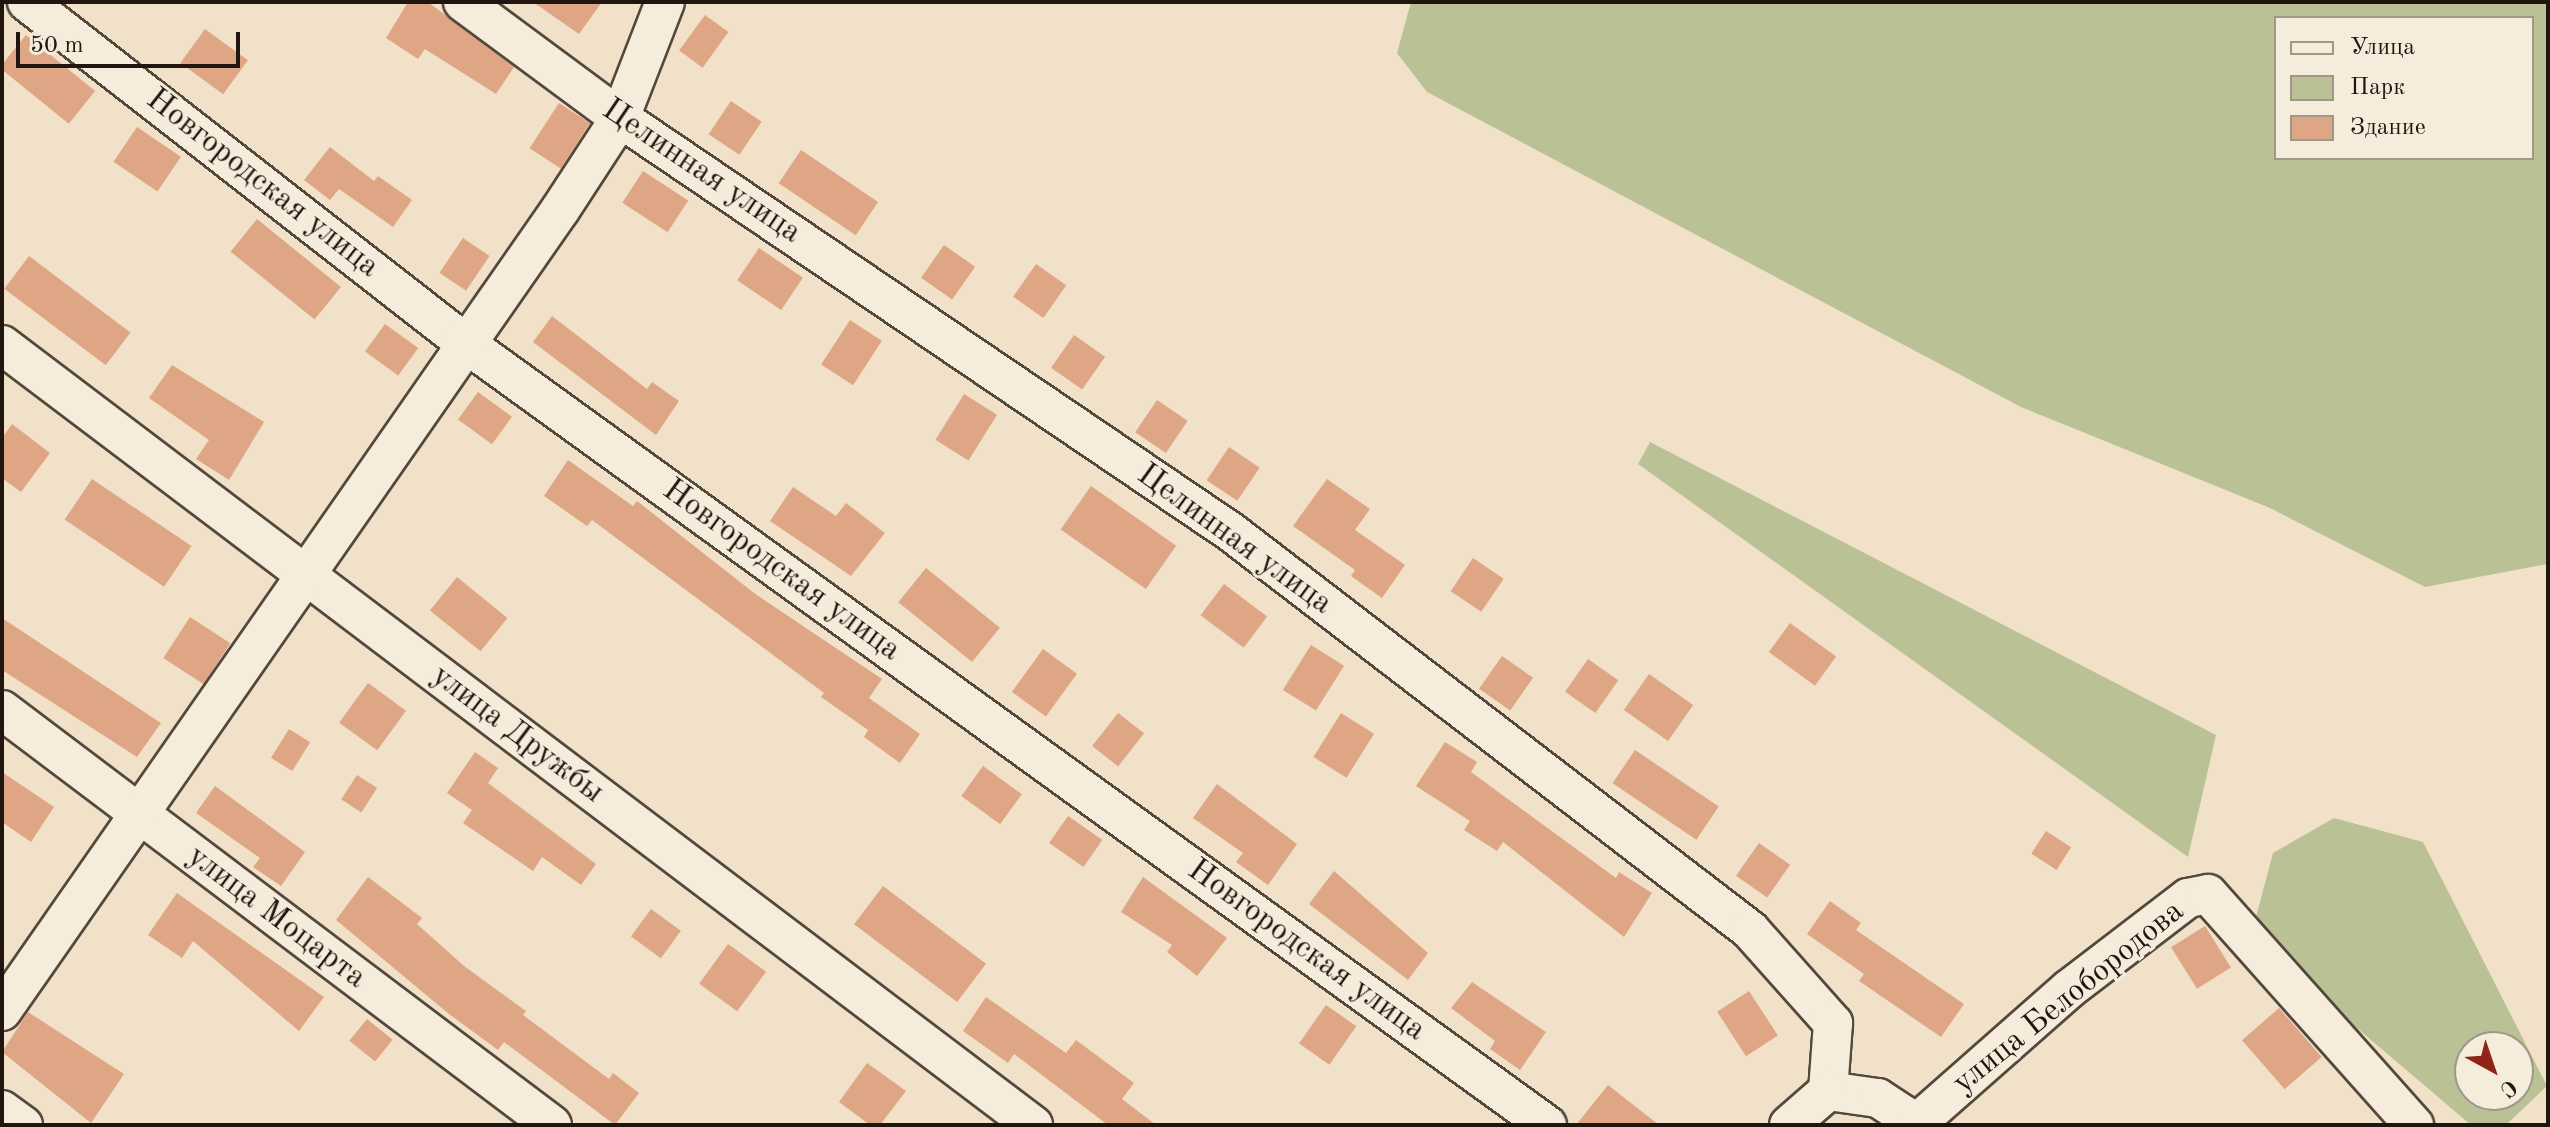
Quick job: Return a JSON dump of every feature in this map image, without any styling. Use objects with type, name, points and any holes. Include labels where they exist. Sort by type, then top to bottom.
[{"type":"street","name":"Новгородская улица","points":[[27,2],[465,343],[1547,1125]]},
{"type":"street","name":"Целинная улица","points":[[463,2],[620,118],[1231,532],[1750,930],[1833,1023],[1828,1091]]},
{"type":"street","points":[[2,1011],[140,817],[302,572],[620,118],[665,2]]},
{"type":"street","name":"улица Дружбы","points":[[2,345],[1033,1125]]},
{"type":"street","name":"улица Моцарта","points":[[2,710],[552,1125]]},
{"type":"street","name":"улица Белобородова","points":[[1918,1124],[2069,989],[2188,898],[2208,894],[2414,1125]]},
{"type":"street","points":[[1789,1125],[1828,1091],[1878,1098],[1918,1124]]},
{"type":"street","points":[[2,1110],[23,1125]]},
{"type":"green space","points":[[1411,2],[2548,2],[2548,564],[2425,587],[2270,508],[2021,407],[1427,92],[1397,53]]},
{"type":"green space","points":[[1650,442],[2216,735],[2188,857],[1638,464]]},
{"type":"green space","points":[[2334,818],[2423,842],[2519,1031],[2454,1031],[2454,1111],[2338,1012],[2256,917],[2273,853]]},
{"type":"green space","points":[[2534,1060],[2547,1086],[2534,1098]]},
{"type":"green space","points":[[2455,1111],[2521,1111],[2506,1125],[2471,1125]]},
{"type":"building","points":[[408,2],[428,2],[514,67],[496,94],[425,49],[418,59],[386,38]]},
{"type":"building","points":[[533,2],[602,2],[579,34]]},
{"type":"building","points":[[705,15],[728,32],[703,68],[679,51]]},
{"type":"building","points":[[205,29],[248,60],[223,94],[180,63]]},
{"type":"building","points":[[26,35],[95,91],[69,124],[2,70],[2,65]]},
{"type":"building","points":[[731,101],[762,122],[739,155],[709,134]]},
{"type":"building","points":[[559,103],[590,123],[561,168],[530,148]]},
{"type":"building","points":[[137,127],[181,157],[157,191],[114,162]]},
{"type":"building","points":[[330,147],[374,181],[378,176],[412,200],[393,227],[339,189],[330,200],[304,180]]},
{"type":"building","points":[[801,150],[878,202],[856,235],[779,183]]},
{"type":"building","points":[[643,171],[688,200],[668,232],[622,203]]},
{"type":"building","points":[[257,219],[341,287],[315,320],[231,252]]},
{"type":"building","points":[[463,238],[490,256],[466,291],[440,273]]},
{"type":"building","points":[[944,245],[975,267],[952,300],[921,278]]},
{"type":"building","points":[[759,248],[803,278],[781,310],[737,280]]},
{"type":"building","points":[[29,256],[130,332],[106,365],[4,289]]},
{"type":"building","points":[[1036,264],[1066,285],[1043,318],[1013,297]]},
{"type":"building","points":[[552,316],[647,389],[652,382],[679,401],[656,435],[533,342]]},
{"type":"building","points":[[850,320],[882,341],[853,385],[821,364]]},
{"type":"building","points":[[385,324],[418,348],[398,376],[365,352]]},
{"type":"building","points":[[1074,335],[1105,357],[1082,390],[1051,368]]},
{"type":"building","points":[[172,365],[264,422],[229,480],[196,459],[209,440],[149,398]]},
{"type":"building","points":[[478,392],[512,417],[492,444],[458,420]]},
{"type":"building","points":[[964,394],[997,415],[968,460],[935,440]]},
{"type":"building","points":[[1157,400],[1188,421],[1166,453],[1135,432]]},
{"type":"building","points":[[12,424],[50,453],[21,492],[2,478],[2,438]]},
{"type":"building","points":[[1229,447],[1260,468],[1237,501],[1207,480]]},
{"type":"building","points":[[568,460],[633,506],[637,501],[754,593],[882,679],[869,698],[920,734],[900,763],[864,737],[868,730],[821,697],[824,693],[592,520],[587,526],[544,496]]},
{"type":"building","points":[[92,479],[191,546],[164,587],[65,520]]},
{"type":"building","points":[[1327,479],[1370,509],[1355,530],[1405,565],[1382,598],[1351,576],[1355,570],[1293,526]]},
{"type":"building","points":[[1091,486],[1176,546],[1146,589],[1061,529]]},
{"type":"building","points":[[793,487],[836,516],[846,503],[885,533],[851,576],[770,521]]},
{"type":"building","points":[[1473,558],[1504,579],[1481,612],[1451,591]]},
{"type":"building","points":[[926,568],[1000,628],[972,662],[898,602]]},
{"type":"building","points":[[457,577],[508,618],[480,651],[430,610]]},
{"type":"building","points":[[1224,584],[1267,616],[1244,648],[1201,615]]},
{"type":"building","points":[[190,617],[230,643],[204,684],[163,658]]},
{"type":"building","points":[[2,618],[161,723],[137,757],[2,670]]},
{"type":"building","points":[[1790,623],[1836,657],[1815,686],[1769,652]]},
{"type":"building","points":[[1311,645],[1344,666],[1316,711],[1283,690]]},
{"type":"building","points":[[1043,649],[1077,674],[1046,717],[1012,692]]},
{"type":"building","points":[[1502,656],[1533,678],[1510,711],[1479,689]]},
{"type":"building","points":[[1588,659],[1618,680],[1595,713],[1565,692]]},
{"type":"building","points":[[1649,674],[1693,705],[1668,741],[1624,710]]},
{"type":"building","points":[[368,683],[406,711],[377,750],[339,723]]},
{"type":"building","points":[[1118,713],[1144,733],[1118,766],[1092,746]]},
{"type":"building","points":[[1341,713],[1374,734],[1347,778],[1313,757]]},
{"type":"building","points":[[289,729],[310,742],[292,771],[271,758]]},
{"type":"building","points":[[1445,742],[1477,762],[1471,772],[1616,878],[1619,872],[1652,893],[1624,937],[1503,842],[1497,851],[1464,830],[1470,821],[1416,786]]},
{"type":"building","points":[[1635,750],[1719,806],[1696,840],[1613,783]]},
{"type":"building","points":[[475,752],[498,768],[488,783],[596,864],[581,885],[542,857],[533,871],[463,823],[472,810],[447,793]]},
{"type":"building","points":[[983,766],[1022,794],[1000,824],[961,796]]},
{"type":"building","points":[[2,772],[54,807],[31,842],[2,822]]},
{"type":"building","points":[[357,775],[377,788],[361,812],[341,799]]},
{"type":"building","points":[[1217,784],[1297,844],[1268,885],[1236,862],[1243,853],[1193,818]]},
{"type":"building","points":[[215,786],[305,852],[281,886],[253,867],[260,858],[196,813]]},
{"type":"building","points":[[1068,816],[1102,840],[1083,867],[1049,843]]},
{"type":"building","points":[[2046,831],[2071,847],[2056,870],[2031,854]]},
{"type":"building","points":[[1759,843],[1790,865],[1767,898],[1736,876]]},
{"type":"building","points":[[1334,871],[1428,953],[1408,980],[1309,904]]},
{"type":"building","points":[[368,877],[422,918],[417,924],[464,966],[526,1011],[523,1015],[609,1079],[613,1073],[639,1093],[615,1125],[504,1042],[498,1050],[449,1014],[336,920]]},
{"type":"building","points":[[1143,877],[1227,938],[1197,976],[1167,952],[1172,945],[1121,912]]},
{"type":"building","points":[[883,886],[986,964],[957,1002],[854,924]]},
{"type":"building","points":[[177,893],[324,997],[299,1031],[193,941],[182,958],[148,935]]},
{"type":"building","points":[[1830,901],[1861,923],[1856,930],[1964,1004],[1941,1037],[1859,981],[1864,974],[1807,934]]},
{"type":"building","points":[[651,909],[681,931],[661,958],[631,937]]},
{"type":"building","points":[[2205,926],[2231,968],[2197,989],[2171,947]]},
{"type":"building","points":[[728,944],[766,972],[737,1011],[699,984]]},
{"type":"building","points":[[1472,982],[1546,1032],[1520,1070],[1490,1049],[1495,1041],[1451,1008]]},
{"type":"building","points":[[1749,991],[1778,1035],[1746,1056],[1717,1012]]},
{"type":"building","points":[[986,997],[1066,1053],[1076,1040],[1134,1083],[1122,1099],[1156,1125],[1108,1125],[1014,1054],[1008,1063],[963,1031]]},
{"type":"building","points":[[1326,1005],[1356,1026],[1329,1065],[1299,1044]]},
{"type":"building","points":[[2279,1008],[2322,1057],[2285,1089],[2242,1040]]},
{"type":"building","points":[[28,1012],[124,1074],[91,1123],[2,1052]]},
{"type":"building","points":[[367,1019],[393,1040],[375,1062],[349,1041]]},
{"type":"building","points":[[867,1063],[906,1091],[880,1125],[870,1125],[839,1102]]},
{"type":"building","points":[[1608,1085],[1659,1125],[1576,1125]]}]
